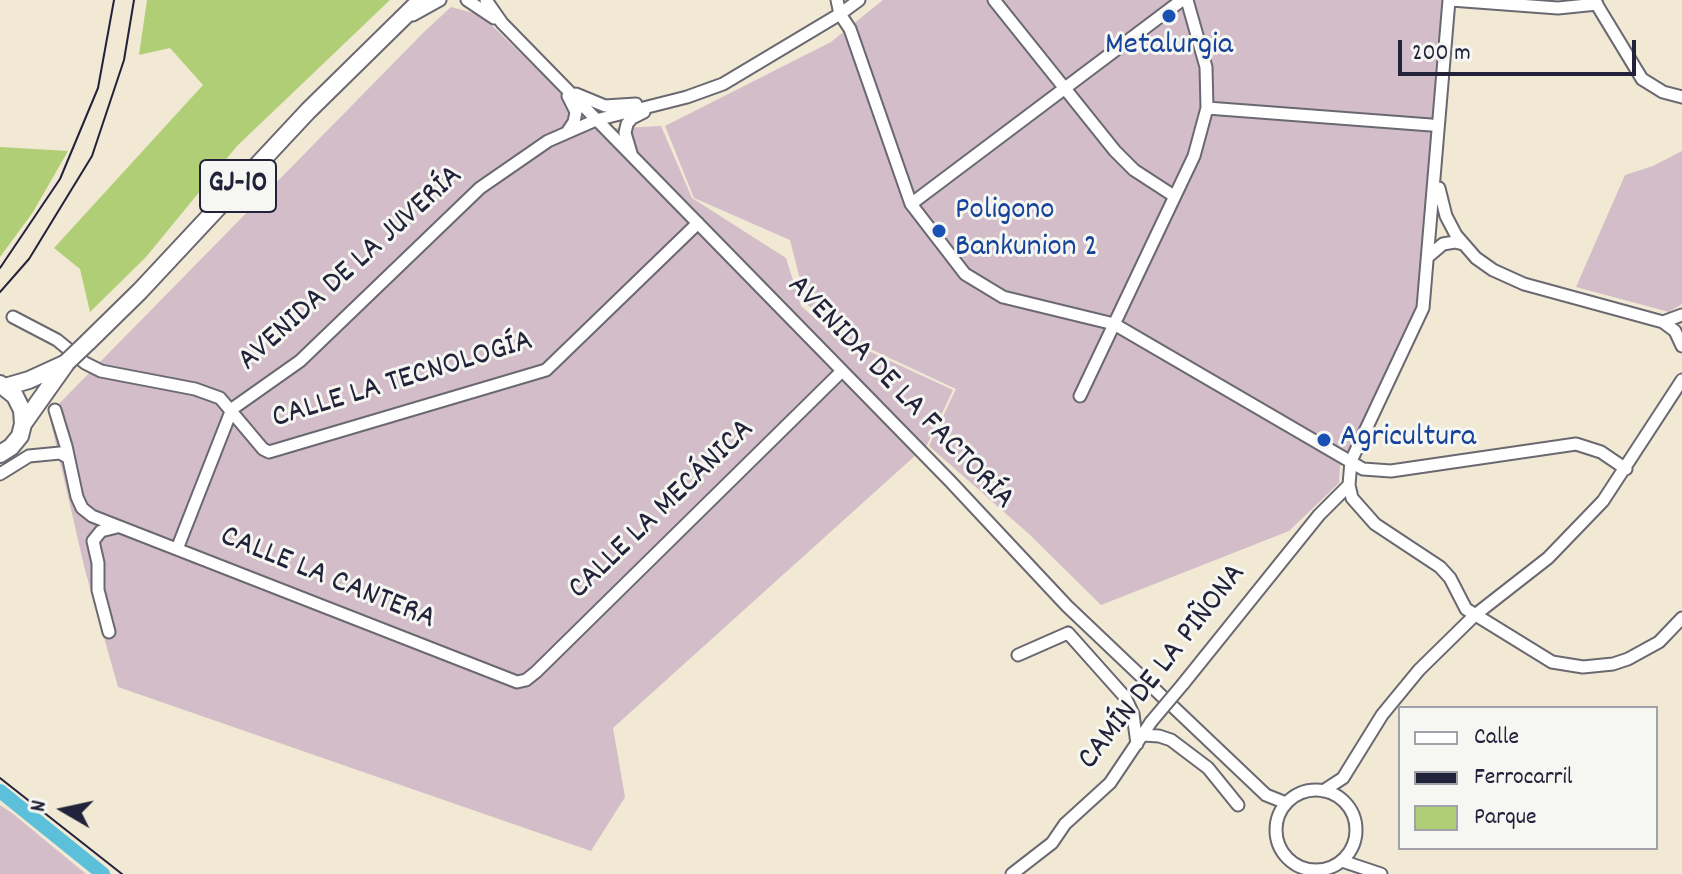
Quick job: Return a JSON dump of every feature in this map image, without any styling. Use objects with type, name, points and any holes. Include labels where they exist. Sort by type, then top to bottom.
[{"type":"highway","name":"GJ-10","points":[[23,424],[66,363],[149,282],[308,111],[421,0]]},
{"type":"highway","name":"GJ-10","points":[[3,386],[29,380],[66,363]]},
{"type":"highway","name":"GJ-10","points":[[0,454],[20,436],[23,424],[22,410],[15,396],[3,386]]},
{"type":"street","points":[[389,31],[440,0]]},
{"type":"street","name":"AVENIDA DE LA FACTORÍA","points":[[467,0],[502,23]]},
{"type":"street","name":"AVENIDA DE LA FACTORÍA","points":[[486,0],[502,23],[1067,606],[1266,795],[1286,803]]},
{"type":"street","points":[[837,0],[911,204],[965,274],[1003,297],[1114,324],[1370,470],[1391,471],[1576,444],[1601,452],[1626,469]]},
{"type":"street","points":[[633,158],[626,143],[627,124],[632,118],[662,103],[723,84],[859,0]]},
{"type":"street","points":[[994,0],[1063,89],[1134,170],[1174,196]]},
{"type":"street","points":[[911,204],[1185,0],[1206,67],[1207,108],[1194,156],[1080,396]]},
{"type":"street","points":[[1682,97],[1663,92],[1642,79],[1596,2],[1558,8],[1450,0],[1426,295],[1419,321],[1351,461],[1349,485],[1352,498],[1375,524],[1440,567],[1450,578],[1466,609],[1552,662],[1583,667],[1628,659],[1659,642],[1682,618]]},
{"type":"street","points":[[562,85],[585,100],[605,106],[662,103]]},
{"type":"street","points":[[562,85],[576,112],[574,122],[566,133]]},
{"type":"street","name":"AVENIDA DE LA JUVERÍA","points":[[177,549],[232,409],[300,361],[480,188],[536,149],[566,133],[596,120],[662,103]]},
{"type":"street","points":[[1207,108],[1431,125]]},
{"type":"street","points":[[1436,170],[1446,216],[1463,244],[1476,258],[1506,277],[1663,322],[1675,331],[1681,344]]},
{"type":"street","name":"CALLE LA TECNOLOGÍA","points":[[232,409],[263,449],[269,452],[546,370],[698,223]]},
{"type":"street","points":[[1430,255],[1443,244],[1463,244]]},
{"type":"street","points":[[1663,322],[1682,315]]},
{"type":"street","points":[[13,317],[57,340],[85,363],[106,373],[195,389],[220,398],[232,409]]},
{"type":"street","points":[[1681,344],[1682,323]]},
{"type":"street","name":"CALLE LA MECÁNICA","points":[[517,682],[526,680],[536,672],[842,371]]},
{"type":"street","points":[[1323,791],[1343,778],[1382,715],[1419,670],[1475,615],[1548,558],[1577,530],[1626,469],[1682,382]]},
{"type":"street","name":"CALLE LA CANTERA","points":[[55,410],[82,508],[92,516],[517,682]]},
{"type":"street","points":[[0,474],[29,456],[60,453],[67,457]]},
{"type":"street","name":"CAMÍN DE LA PIÑONA","points":[[1012,874],[1052,843],[1065,824],[1110,783],[1151,722],[1319,515],[1349,485]]},
{"type":"street","points":[[109,632],[98,590],[98,563],[93,541],[101,531],[118,527]]},
{"type":"street","points":[[1018,655],[1068,633],[1125,697],[1140,740],[1159,736],[1171,740],[1208,768],[1238,805]]},
{"type":"street","points":[[1342,800],[1343,778]]},
{"type":"street","points":[[1323,791],[1342,800],[1354,819],[1354,842],[1342,861],[1319,872],[1303,871],[1283,854],[1278,844],[1277,822],[1286,803],[1303,792],[1323,791]]},
{"type":"street","name":"AVENIDA DE LA FACTORÍA","points":[[1266,795],[1277,822]]},
{"type":"street","points":[[1354,842],[1377,872]]},
{"type":"street","points":[[1342,861],[1377,872]]},
{"type":"shaded area","points":[[883,0],[1442,0],[1419,293],[1413,320],[1340,466],[1339,483],[1289,531],[1101,605],[1029,534],[929,446],[956,389],[834,332],[806,303],[790,240],[694,198],[665,126],[831,42]]},
{"type":"shaded area","points":[[451,7],[481,15],[599,129],[661,126],[692,198],[786,258],[801,306],[834,335],[953,390],[927,445],[613,728],[625,797],[591,851],[118,687],[85,570],[49,414]]},
{"type":"shaded area","points":[[1682,151],[1682,304],[1669,312],[1576,287],[1625,175],[1653,166]]},
{"type":"shaded area","points":[[0,805],[12,813],[86,874],[0,874]]},
{"type":"green space","points":[[147,0],[390,0],[237,146],[146,257],[90,312],[80,269],[54,248],[203,85],[170,48],[139,55]]},
{"type":"green space","points":[[0,147],[68,151],[33,212],[0,257]]},
{"type":"waterway","points":[[0,791],[103,874]]},
{"type":"railway","points":[[0,268],[60,179],[98,88],[114,0]]},
{"type":"railway","points":[[0,292],[29,259],[92,156],[124,60],[134,0]]},
{"type":"railway","points":[[0,778],[122,874]]},
{"type":"place","name":"Metalurgia","points":[[1169,16]]},
{"type":"place","name":"Poligono Bankunion 2","points":[[939,231]]},
{"type":"place","name":"Agricultura","points":[[1324,440]]}]
